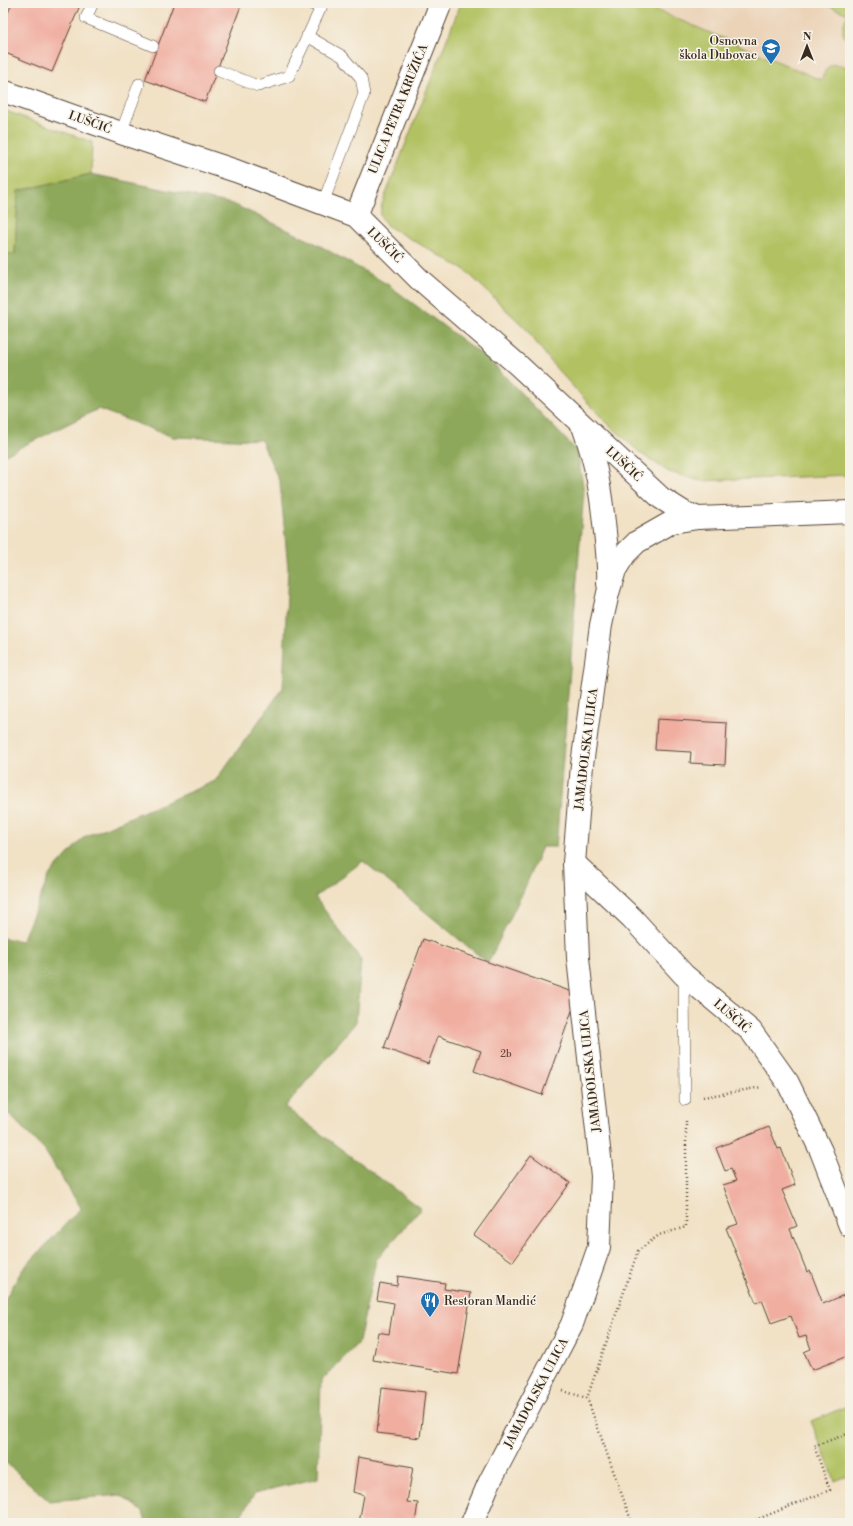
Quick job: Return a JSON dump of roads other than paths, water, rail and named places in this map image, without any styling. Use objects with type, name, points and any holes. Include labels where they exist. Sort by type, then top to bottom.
[{"type":"street","name":"ULICA PETRA KRUŽIĆA","points":[[356,216],[435,5]]},
{"type":"street","name":"LUŠČIĆ","points":[[3,91],[121,133],[236,171],[356,216],[420,280],[518,365],[662,498],[685,513],[698,518]]},
{"type":"street","name":"JAMADOLSKA ULICA","points":[[583,426],[597,466],[601,488],[609,570],[608,593]]},
{"type":"street","name":"JAMADOLSKA ULICA","points":[[472,1523],[489,1483],[572,1324],[599,1247],[602,1176],[578,958],[574,863],[582,765],[601,625],[615,570],[625,554],[637,542],[672,522],[698,518],[850,512]]},
{"type":"street","name":"LUŠČIĆ","points":[[574,863],[632,918],[684,975],[752,1031],[788,1083],[821,1151],[850,1226]]},
{"type":"lane","points":[[93,3],[86,18],[153,46]]},
{"type":"lane","points":[[219,71],[258,86],[289,76],[322,5],[309,3]]},
{"type":"lane","points":[[308,36],[342,56],[361,78],[364,94],[323,203]]},
{"type":"lane","points":[[121,133],[139,84]]},
{"type":"lane","points":[[684,975],[685,1100]]},
{"type":"place","name":"Osnovna škola Dubovac","points":[[771,65]]},
{"type":"place","name":"Restoran Mandić","points":[[430,1318]]}]
